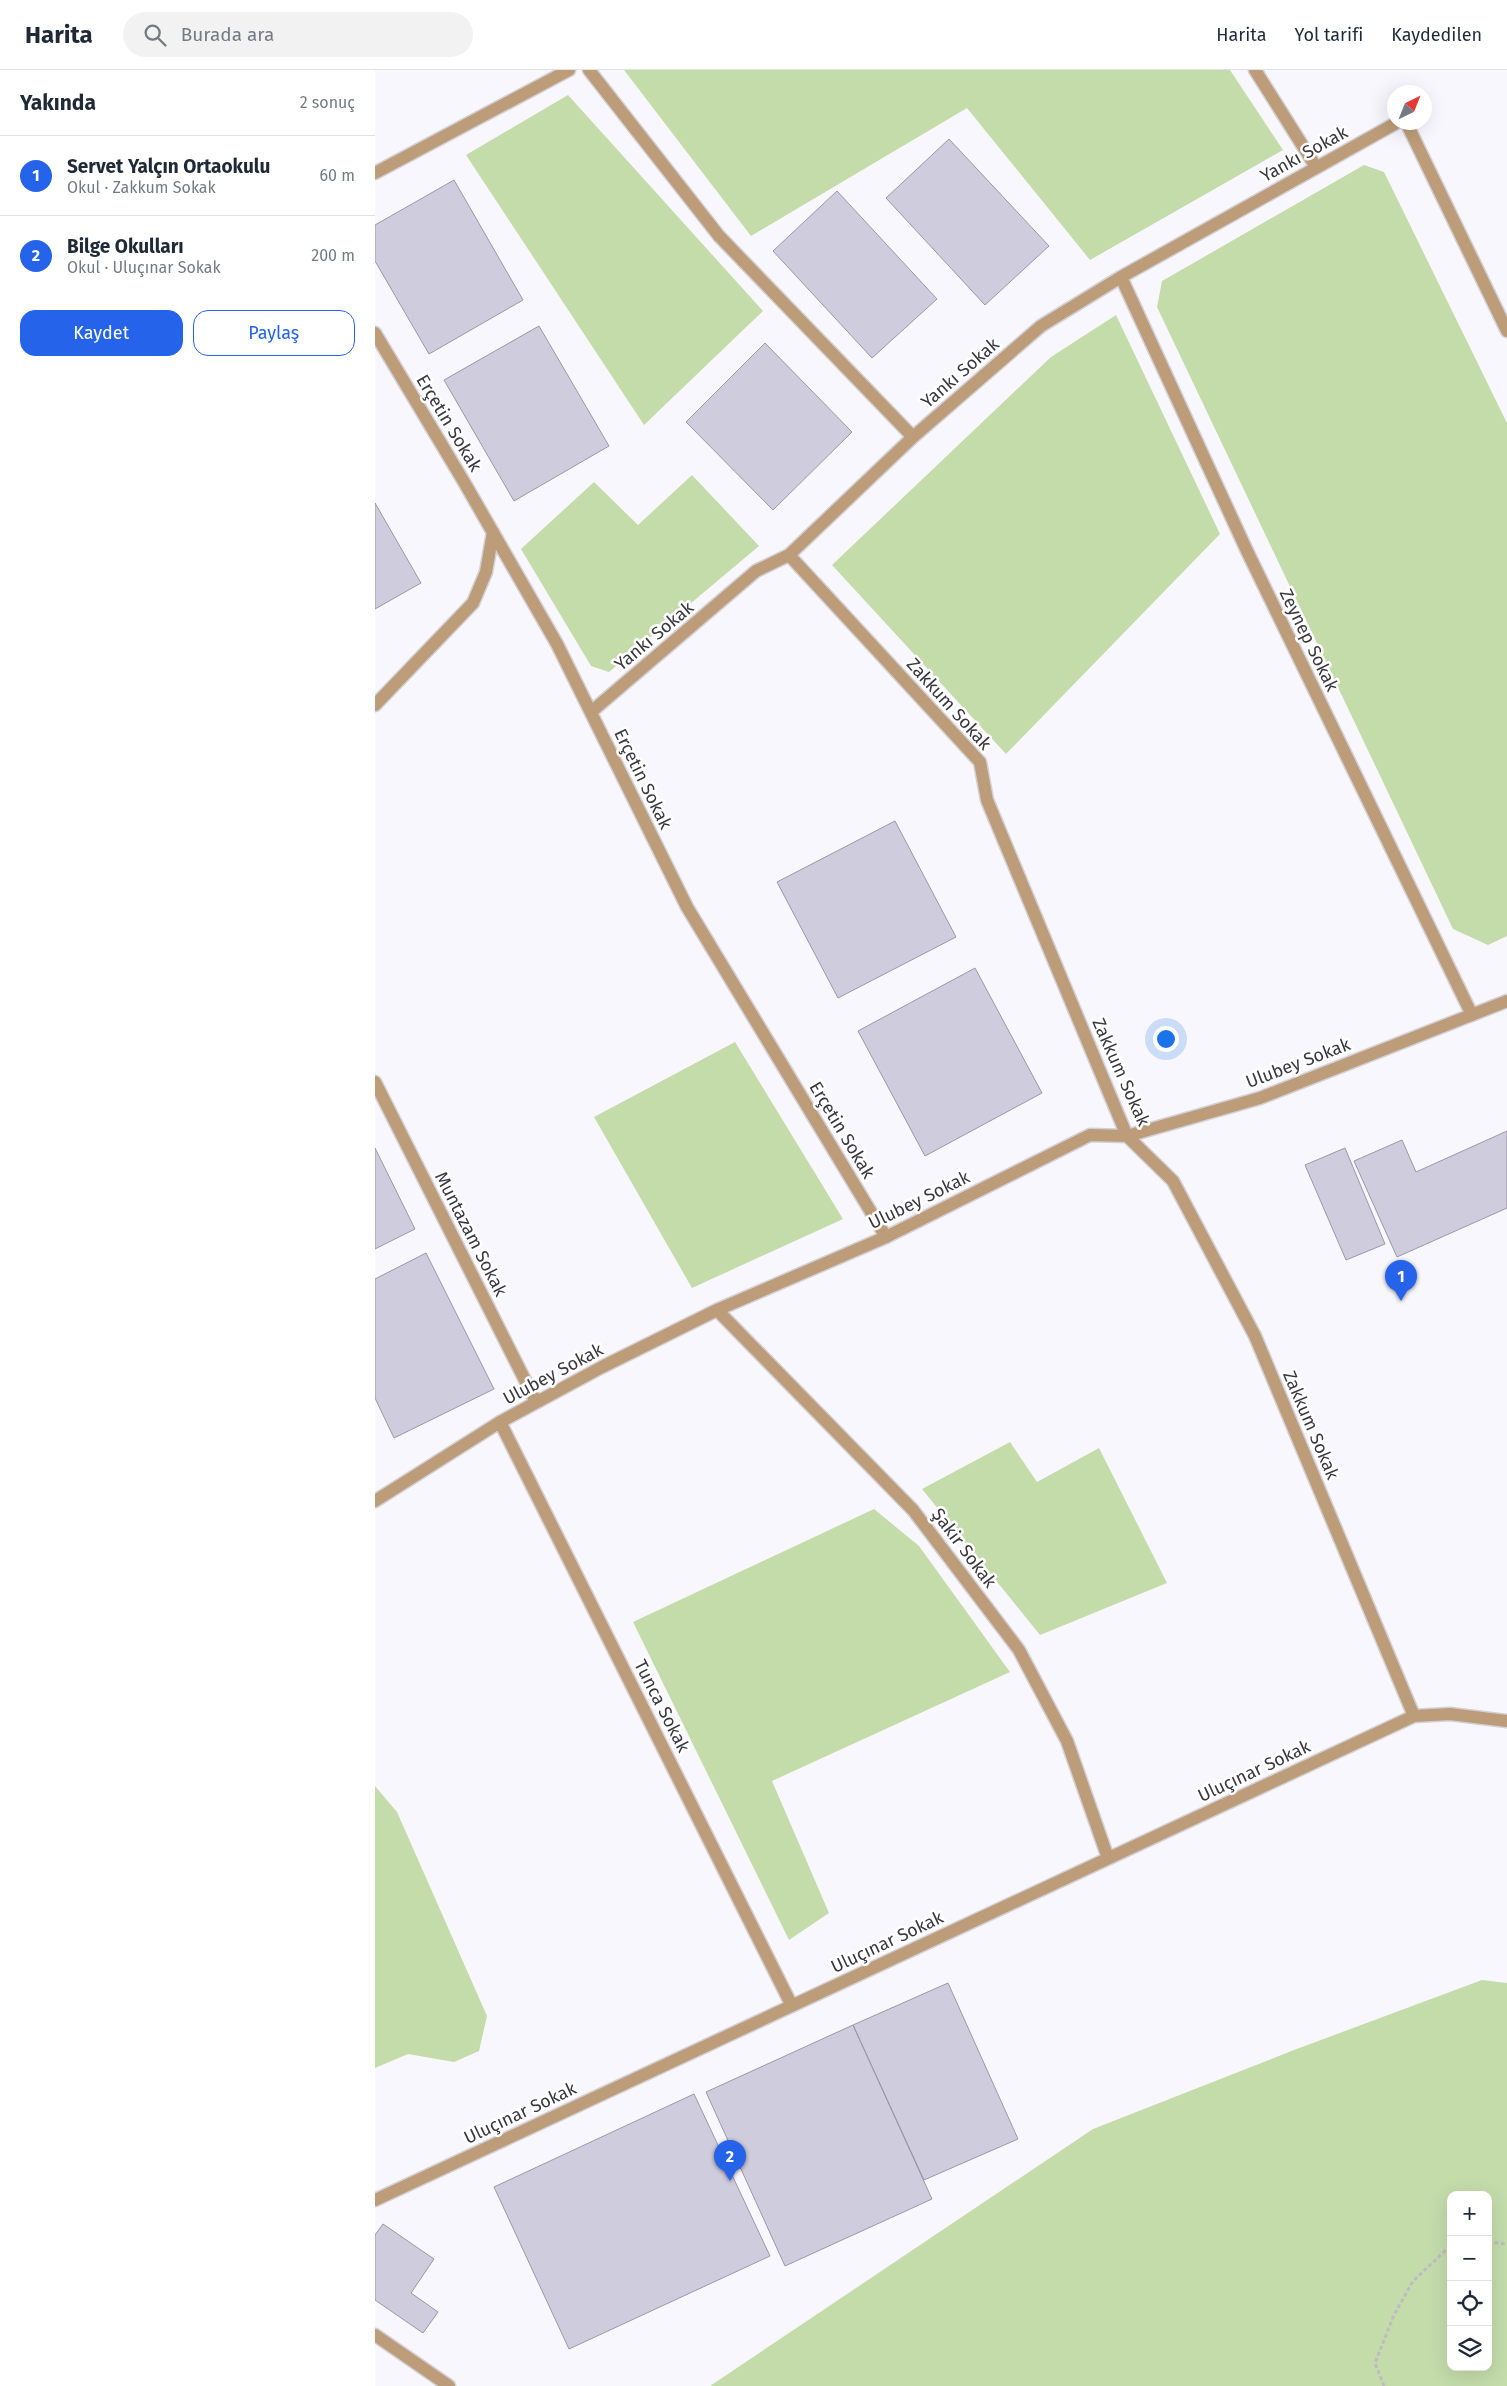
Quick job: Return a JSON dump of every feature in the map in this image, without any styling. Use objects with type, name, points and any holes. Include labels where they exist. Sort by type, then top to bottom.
[{"type":"street","points":[[375,173],[569,70]]},
{"type":"street","points":[[589,70],[719,236],[913,436]]},
{"type":"street","points":[[1255,70],[1316,167]]},
{"type":"street","name":"Yankı Sokak","points":[[591,712],[756,571],[789,554],[913,436],[1041,326],[1121,277],[1387,128]]},
{"type":"street","points":[[1410,130],[1507,331]]},
{"type":"street","name":"Zeynep Sokak","points":[[1121,277],[1247,551],[1472,1015]]},
{"type":"street","name":"Erçetin Sokak","points":[[375,333],[557,644],[687,907],[887,1237]]},
{"type":"street","points":[[375,705],[473,603],[486,572],[493,532]]},
{"type":"street","name":"Zakkum Sokak","points":[[789,554],[980,762],[987,800],[1127,1136],[1173,1181],[1255,1336],[1414,1716]]},
{"type":"street","name":"Ulubey Sokak","points":[[375,1501],[500,1422],[536,1402],[717,1310],[887,1237],[1090,1135],[1127,1136],[1260,1098],[1507,1001]]},
{"type":"street","name":"Muntazam Sokak","points":[[375,1082],[536,1402]]},
{"type":"street","name":"Şakir Sokak","points":[[717,1310],[913,1510],[1019,1650],[1067,1741],[1108,1858]]},
{"type":"street","name":"Tunca Sokak","points":[[500,1422],[793,2006]]},
{"type":"street","points":[[1414,1716],[1451,1714],[1507,1721]]},
{"type":"street","name":"Uluçınar Sokak","points":[[375,2200],[1414,1716]]},
{"type":"street","points":[[375,2335],[449,2386]]},
{"type":"path","points":[[1492,2242],[1507,2244]]},
{"type":"path","points":[[1384,2386],[1375,2363],[1394,2315],[1413,2281],[1447,2251]]},
{"type":"green space","points":[[624,70],[1230,70],[1283,150],[1090,260],[967,108],[751,236]]},
{"type":"green space","points":[[568,95],[763,311],[644,425],[466,155]]},
{"type":"green space","points":[[1364,165],[1384,172],[1507,423],[1507,936],[1488,945],[1453,929],[1157,307],[1162,281]]},
{"type":"green space","points":[[1116,315],[1220,534],[1006,754],[832,565],[1051,357]]},
{"type":"green space","points":[[692,475],[759,546],[609,672],[591,666],[521,549],[594,482],[638,525]]},
{"type":"green space","points":[[735,1042],[843,1219],[692,1288],[594,1117]]},
{"type":"green space","points":[[1010,1442],[1037,1482],[1099,1448],[1167,1583],[1040,1635],[922,1489]]},
{"type":"green space","points":[[874,1509],[919,1546],[1010,1672],[772,1781],[829,1913],[789,1940],[633,1622]]},
{"type":"green space","points":[[375,1786],[397,1812],[487,2016],[479,2051],[454,2062],[408,2054],[375,2068]]},
{"type":"green space","points":[[1482,1980],[1507,1983],[1507,2386],[710,2386],[1093,2129],[1294,2050]]},
{"type":"building","points":[[949,139],[1049,246],[985,305],[886,198]]},
{"type":"building","points":[[454,180],[523,300],[429,354],[375,261],[375,225]]},
{"type":"building","points":[[837,191],[937,299],[872,358],[773,251]]},
{"type":"building","points":[[539,326],[609,446],[514,501],[444,380]]},
{"type":"building","points":[[765,343],[852,432],[773,510],[686,422]]},
{"type":"building","points":[[375,503],[421,583],[375,609]]},
{"type":"building","points":[[895,821],[956,937],[838,998],[777,882]]},
{"type":"building","points":[[975,968],[1042,1093],[925,1156],[858,1031]]},
{"type":"building","points":[[1507,1131],[1507,1208],[1397,1257],[1354,1161],[1402,1140],[1416,1172]]},
{"type":"building","points":[[375,1148],[415,1229],[375,1249]]},
{"type":"building","points":[[1345,1148],[1385,1244],[1346,1260],[1305,1165]]},
{"type":"building","points":[[426,1253],[494,1389],[394,1438],[375,1398],[375,1279]]},
{"type":"building","points":[[948,1983],[1018,2139],[924,2180],[853,2025]]},
{"type":"building","points":[[853,2025],[932,2199],[785,2266],[706,2092]]},
{"type":"building","points":[[694,2094],[770,2256],[569,2349],[494,2187]]},
{"type":"building","points":[[383,2224],[434,2259],[411,2293],[438,2312],[423,2333],[375,2300],[375,2235]]},
{"type":"place","name":"Servet Yalçın Ortaokulu","points":[[1401,1301]]},
{"type":"place","name":"Bilge Okulları","points":[[730,2181]]}]
